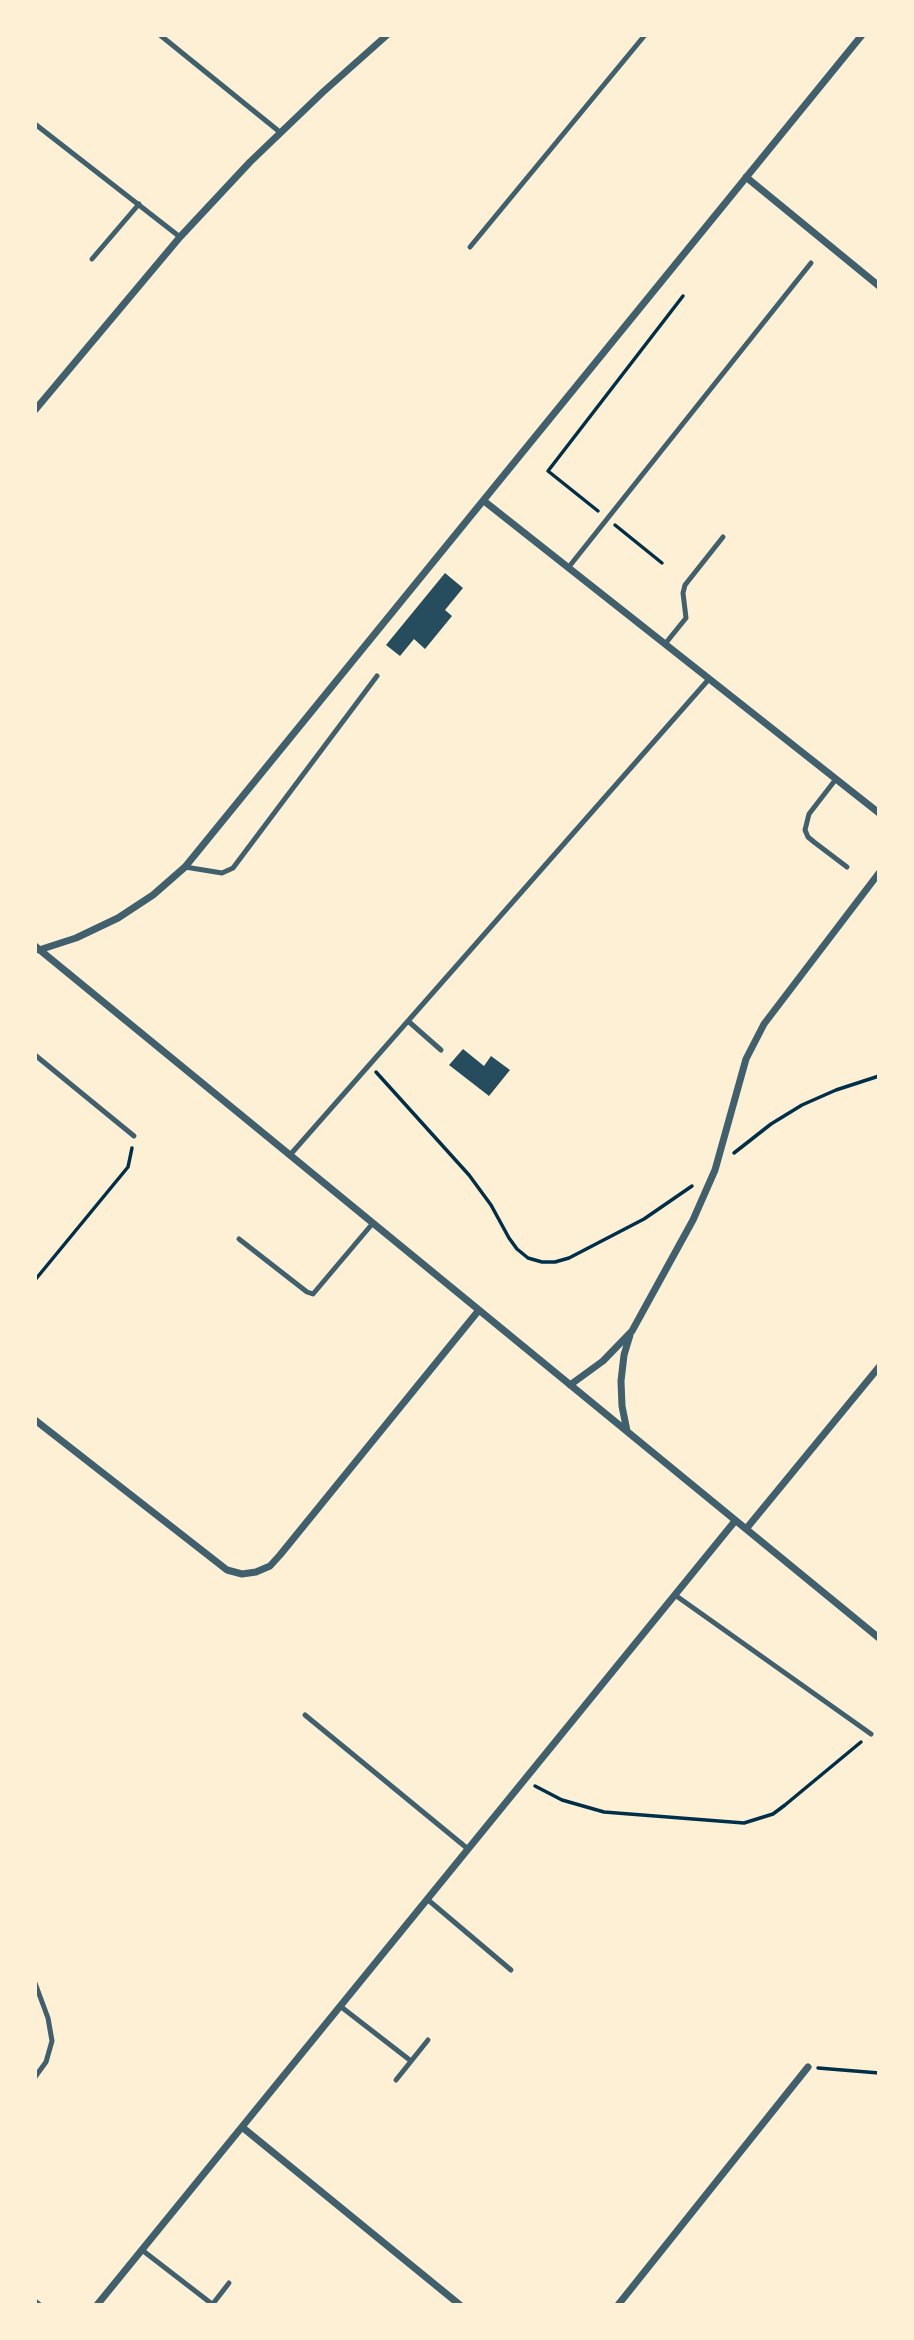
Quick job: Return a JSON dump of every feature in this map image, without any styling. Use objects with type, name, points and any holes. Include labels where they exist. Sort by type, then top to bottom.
[{"type":"street","points":[[35,410],[180,237],[281,133],[387,35]]},
{"type":"street","points":[[36,950],[76,939],[118,918],[153,895],[185,867],[862,35]]},
{"type":"street","points":[[746,177],[879,286]]},
{"type":"street","points":[[484,501],[879,813]]},
{"type":"street","points":[[627,1432],[621,1381],[624,1355],[632,1331],[693,1220],[715,1170],[746,1059],[764,1024],[879,873]]},
{"type":"street","points":[[36,950],[879,1638]]},
{"type":"street","points":[[35,1420],[227,1570],[242,1574],[256,1573],[270,1566],[281,1555],[479,1310]]},
{"type":"street","points":[[570,1385],[603,1361],[632,1331]]},
{"type":"street","points":[[746,1530],[879,1367]]},
{"type":"street","points":[[97,2305],[735,1521]]},
{"type":"street","points":[[618,2305],[808,2067]]},
{"type":"street","points":[[242,2127],[460,2305]]},
{"type":"lane","points":[[160,35],[281,133]]},
{"type":"lane","points":[[470,247],[645,35]]},
{"type":"lane","points":[[35,124],[180,237]]},
{"type":"lane","points":[[92,259],[139,204]]},
{"type":"lane","points":[[568,568],[811,263]]},
{"type":"lane","points":[[665,644],[686,618],[683,593],[685,584],[723,537]]},
{"type":"lane","points":[[185,867],[222,873],[233,868],[377,676]]},
{"type":"lane","points":[[290,1156],[709,679]]},
{"type":"lane","points":[[836,779],[809,814],[805,830],[814,842],[847,867]]},
{"type":"lane","points":[[408,1021],[441,1050]]},
{"type":"lane","points":[[35,1055],[134,1136]]},
{"type":"lane","points":[[239,1239],[313,1294],[373,1223]]},
{"type":"lane","points":[[675,1595],[871,1734]]},
{"type":"lane","points":[[305,1715],[468,1849]]},
{"type":"lane","points":[[427,1899],[511,1969]]},
{"type":"lane","points":[[35,1983],[48,2018],[52,2040],[46,2062],[35,2077]]},
{"type":"lane","points":[[340,2006],[411,2061]]},
{"type":"lane","points":[[396,2080],[428,2040]]},
{"type":"lane","points":[[142,2250],[212,2305],[229,2283]]},
{"type":"lane","points":[[35,2301],[40,2305]]},
{"type":"path","points":[[662,563],[548,471],[683,296]]},
{"type":"path","points":[[369,1065],[469,1175],[517,1249],[528,1258],[555,1262],[569,1258],[644,1219],[715,1170]]},
{"type":"path","points":[[733,1153],[771,1124],[803,1105],[836,1090],[879,1076]]},
{"type":"path","points":[[35,1280],[128,1167],[134,1136]]},
{"type":"path","points":[[524,1780],[562,1800],[604,1812],[744,1823],[766,1817],[785,1805],[871,1734]]},
{"type":"path","points":[[808,2067],[879,2073]]},
{"type":"building","points":[[445,573],[463,588],[445,610],[452,616],[425,649],[414,639],[400,656],[386,645]]},
{"type":"building","points":[[463,1049],[484,1066],[491,1056],[510,1070],[489,1096],[449,1065]]}]
